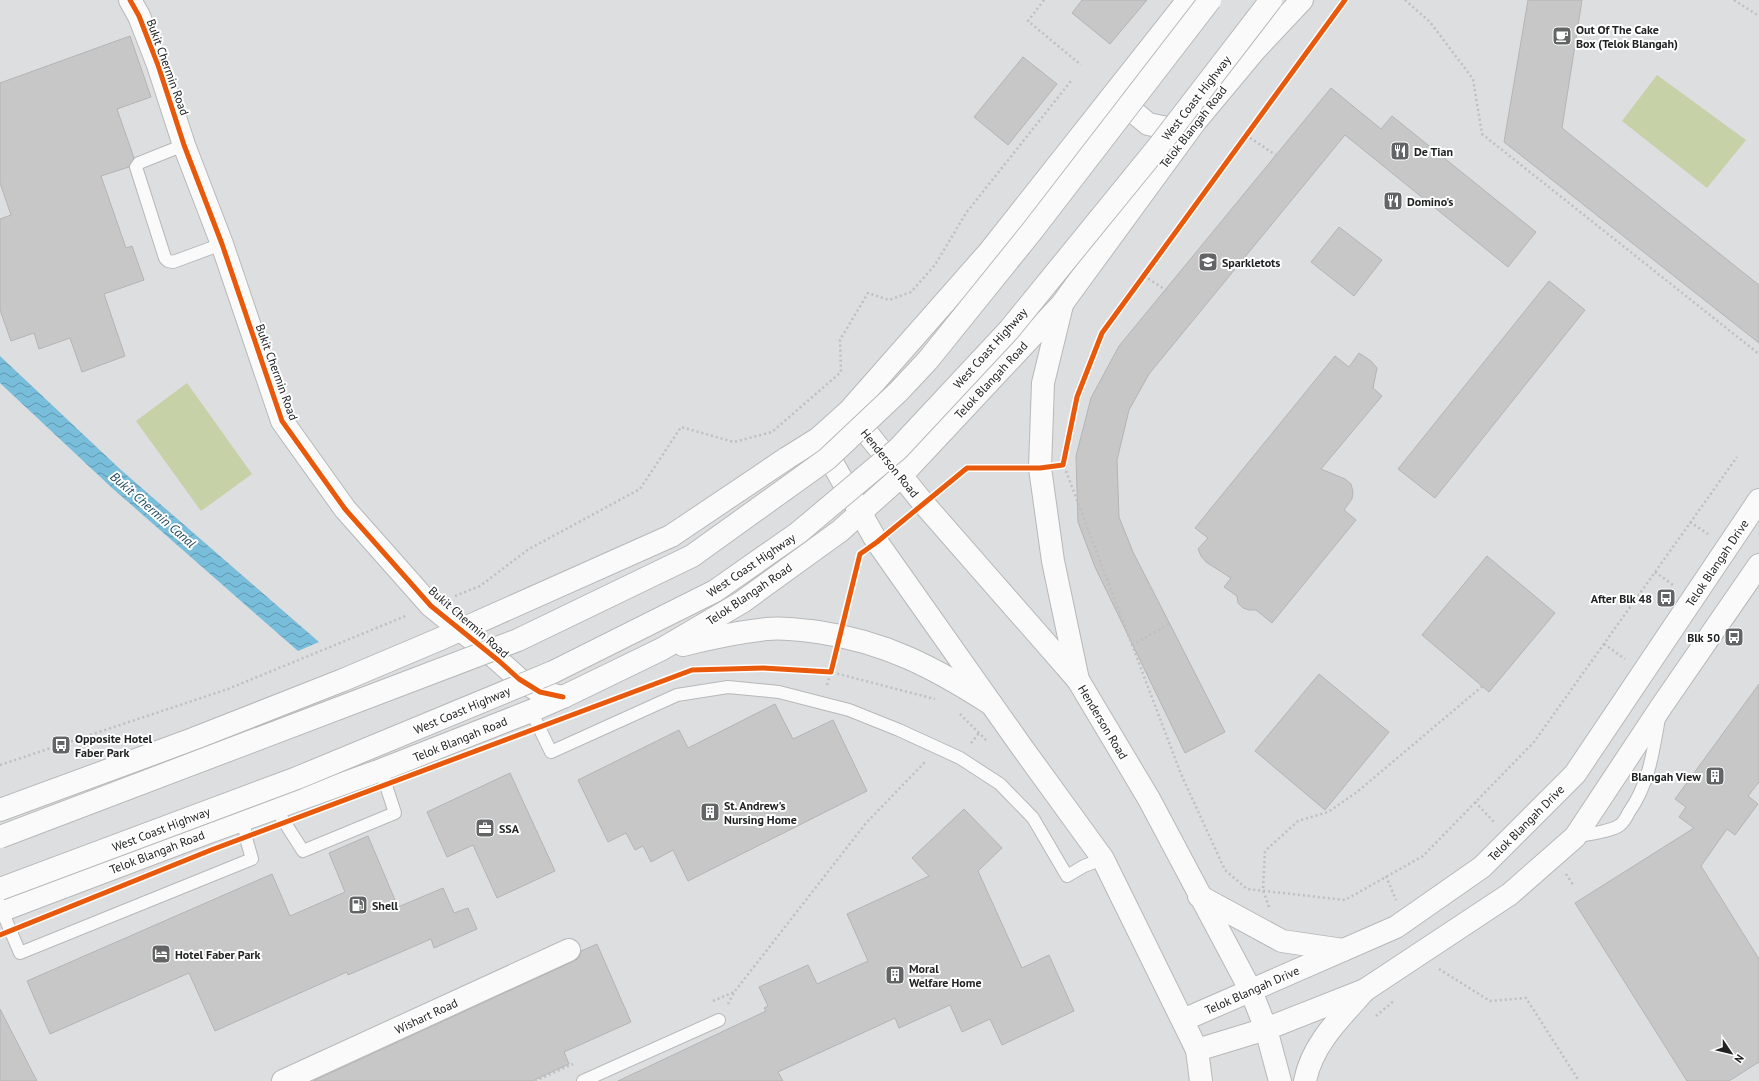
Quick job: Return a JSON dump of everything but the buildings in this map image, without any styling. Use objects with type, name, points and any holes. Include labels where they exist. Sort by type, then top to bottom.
[{"type":"main road","name":"Bukit Chermin Road","points":[[130,0],[139,16],[158,65],[184,145],[222,244],[282,421],[345,509],[431,606],[519,679],[540,692],[563,697]]},
{"type":"main road","points":[[0,810],[193,739],[343,680],[460,630],[671,536],[819,438],[849,411],[989,252],[1188,0]]},
{"type":"main road","points":[[0,837],[518,640],[692,556],[827,459],[899,391],[928,360],[1032,231],[1210,0]]},
{"type":"main road","name":"West Coast Highway","points":[[1,904],[297,778],[552,672],[715,591],[798,533],[898,448],[1009,330],[1158,147],[1271,0]]},
{"type":"main road","name":"Telok Blangah Road","points":[[1,904],[276,809],[381,770],[531,711],[662,649],[742,602],[840,531],[901,476],[1062,304],[1195,122],[1250,56],[1302,0]]},
{"type":"main road","points":[[1120,87],[1130,109],[1148,124],[1172,129],[1195,122]]},
{"type":"main road","points":[[1062,304],[1043,383],[1040,468],[1053,561],[1078,680]]},
{"type":"main road","name":"Henderson Road","points":[[849,411],[924,504],[1078,680],[1149,800],[1251,991],[1266,1029],[1280,1081]]},
{"type":"main road","points":[[819,438],[878,542],[991,704],[1103,859],[1197,1050],[1201,1081]]},
{"type":"main road","name":"Telok Blangah Drive","points":[[1183,1020],[1396,926],[1482,867],[1576,774],[1759,500]]},
{"type":"main road","points":[[1197,1050],[1266,1029],[1366,990],[1510,894],[1575,837],[1759,565]]},
{"type":"main road","points":[[662,649],[705,639],[768,629],[802,630],[839,635],[883,646],[949,677],[991,704]]},
{"type":"main road","points":[[1199,896],[1282,941],[1343,950]]},
{"type":"main road","name":"Wishart Road","points":[[283,1081],[569,950]]},
{"type":"main road","points":[[1305,1081],[1318,1047],[1366,990]]},
{"type":"lane","points":[[184,145],[139,163],[136,167],[166,258],[168,261],[173,262],[222,244]]},
{"type":"lane","points":[[531,711],[551,752],[677,696],[728,687],[779,692],[849,710],[899,730],[960,758],[1000,784],[1033,818],[1067,876],[1084,866],[1103,859]]},
{"type":"lane","points":[[1575,837],[1598,832],[1621,824],[1639,798],[1650,768],[1661,708]]},
{"type":"lane","points":[[276,809],[303,851],[395,814],[381,770]]},
{"type":"lane","points":[[1,904],[20,953],[252,859],[246,838],[244,820]]},
{"type":"lane","points":[[583,1081],[719,1020]]},
{"type":"path","points":[[1044,0],[1028,21],[1082,65]]},
{"type":"path","points":[[1405,0],[1430,22],[1473,79],[1482,134],[1759,354]]},
{"type":"path","points":[[1734,0],[1759,16]]},
{"type":"path","points":[[0,765],[228,689],[480,586],[529,549],[640,489],[682,427],[734,442],[772,432],[841,372],[840,340],[868,293],[889,300],[911,292],[935,265],[966,213],[1071,81]]},
{"type":"path","points":[[1242,141],[1251,128]]},
{"type":"path","points":[[1246,135],[1276,156]]},
{"type":"path","points":[[1139,282],[1148,269]]},
{"type":"path","points":[[1144,276],[1169,292]]},
{"type":"path","points":[[1040,468],[1063,465],[1181,774],[1225,870],[1247,889],[1345,900],[1423,856],[1534,742],[1737,457]]},
{"type":"path","points":[[1132,645],[1171,623]]},
{"type":"path","points":[[823,672],[831,672],[839,635]]},
{"type":"path","points":[[1282,941],[1263,890],[1265,851],[1298,821],[1328,812],[1357,792],[1485,684]]},
{"type":"path","points":[[960,758],[979,733]]},
{"type":"path","points":[[719,1020],[735,991],[866,823],[928,758]]},
{"type":"path","points":[[1438,968],[1490,1001],[1526,998],[1578,1081]]},
{"type":"green space","points":[[1657,75],[1746,140],[1707,188],[1622,121]]},
{"type":"green space","points":[[187,383],[252,474],[201,511],[136,421]]},
{"type":"water","name":"Bukit Chermin Canal","points":[[0,356],[121,470],[319,642],[298,651],[111,487],[0,383]]},
{"type":"cycle path","points":[[130,0],[139,16],[158,65],[184,145],[222,244],[282,421],[345,509],[431,606],[519,679],[540,692],[563,697]]},
{"type":"cycle path","points":[[0,935],[211,850],[692,670],[763,668],[831,672],[860,554],[877,542],[967,468],[1040,468],[1063,465],[1077,397],[1102,333],[1345,0]]},
{"type":"place","name":"Out Of The Cake Box (Telok Blangah)","points":[[1562,36]]},
{"type":"place","name":"De Tian","points":[[1400,151]]},
{"type":"place","name":"Domino's","points":[[1393,201]]},
{"type":"place","name":"Sparkletots","points":[[1208,262]]},
{"type":"place","name":"After Blk 48","points":[[1666,598]]},
{"type":"place","name":"Blk 50","points":[[1734,637]]},
{"type":"place","name":"Opposite Hotel Faber Park","points":[[61,745]]},
{"type":"place","name":"Blangah View","points":[[1715,776]]},
{"type":"place","name":"St. Andrew's Nursing Home","points":[[710,812]]},
{"type":"place","name":"SSA","points":[[485,828]]},
{"type":"place","name":"Shell","points":[[358,905]]},
{"type":"place","name":"Hotel Faber Park","points":[[161,954]]},
{"type":"place","name":"Moral Welfare Home","points":[[895,975]]}]
